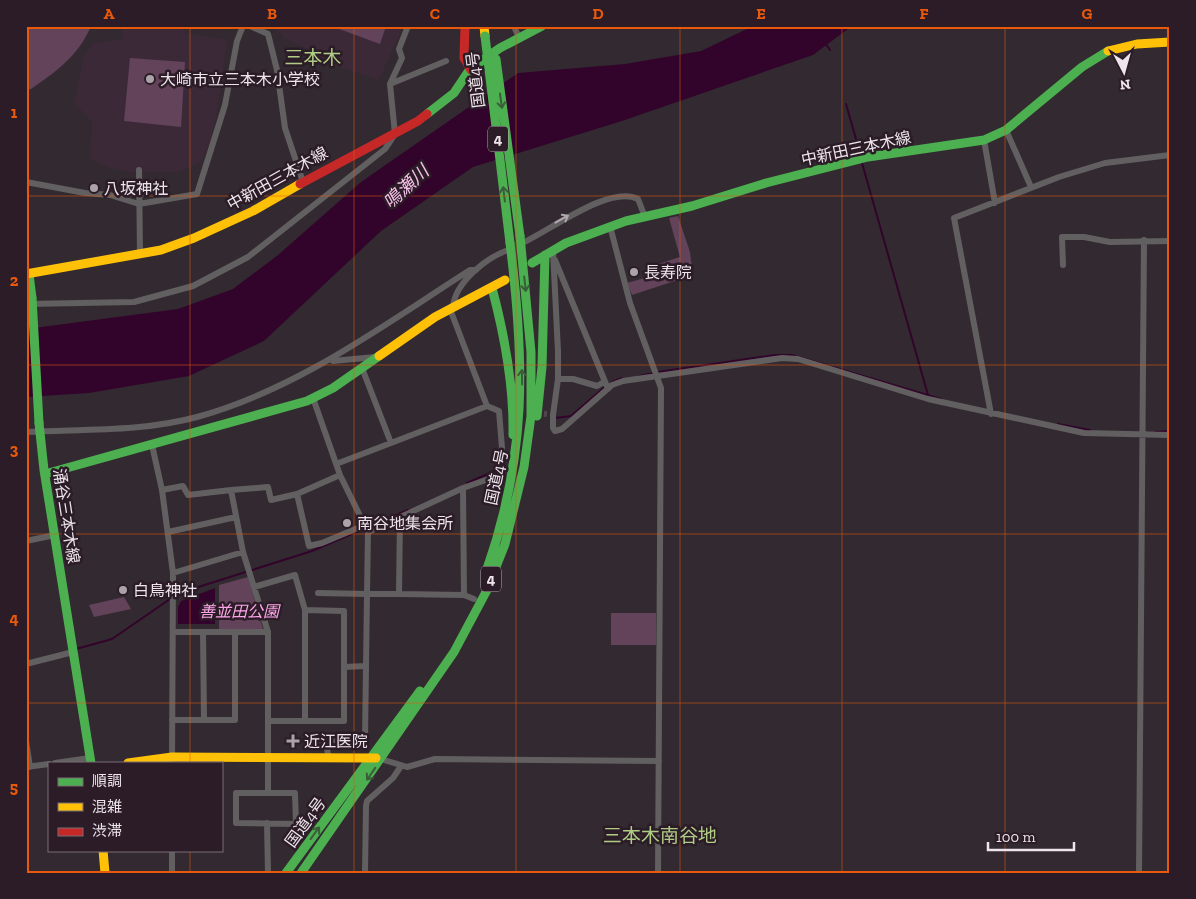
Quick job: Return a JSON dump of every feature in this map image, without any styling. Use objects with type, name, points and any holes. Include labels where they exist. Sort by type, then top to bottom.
[{"type":"main road","points":[[465,26],[464,58],[471,70]]},
{"type":"main road","name":"国道4号","points":[[301,873],[433,686],[482,600],[503,548],[512,513],[529,432],[532,351],[520,240],[490,33],[484,26]]},
{"type":"main road","name":"中新田三本木線","points":[[28,274],[161,250],[194,238],[252,211],[339,162],[418,121],[454,93],[471,70],[500,48],[542,26]]},
{"type":"main road","name":"国道4号","points":[[286,873],[436,666],[474,599],[496,544],[511,482],[520,430],[522,385],[520,325],[490,33]]},
{"type":"main road","name":"中新田三本木線","points":[[532,263],[551,256],[610,226],[692,206],[766,183],[868,157],[984,140],[1006,130],[1098,56],[1121,46],[1170,42]]},
{"type":"main road","points":[[512,513],[527,474],[539,401],[551,256]]},
{"type":"main road","name":"涌谷三本木線","points":[[28,274],[45,474],[90,760]]},
{"type":"main road","points":[[45,474],[312,398],[333,388],[375,357],[451,308],[505,280]]},
{"type":"main road","points":[[492,288],[504,339],[513,400],[511,482]]},
{"type":"main road","points":[[143,762],[268,756],[381,759]]},
{"type":"main road","points":[[104,852],[106,873]]},
{"type":"street","points":[[26,182],[85,193],[110,195],[139,204],[197,194],[226,105],[237,41],[243,26]]},
{"type":"street","points":[[250,26],[268,34],[277,70],[285,128],[303,182]]},
{"type":"street","points":[[29,301],[134,302],[193,286],[248,258],[385,149],[395,134],[390,84],[402,58],[399,49],[408,26]]},
{"type":"street","points":[[514,26],[519,38]]},
{"type":"street","points":[[390,84],[446,61]]},
{"type":"street","points":[[1006,130],[1031,187]]},
{"type":"street","points":[[984,140],[995,203]]},
{"type":"street","points":[[991,411],[953,221],[957,216],[995,203],[1031,187],[1105,163],[1170,155]]},
{"type":"street","points":[[139,170],[140,254]]},
{"type":"street","points":[[520,240],[561,219],[621,196],[638,199],[645,217]]},
{"type":"street","points":[[610,226],[630,303],[661,388],[658,873]]},
{"type":"street","points":[[1063,265],[1062,237],[1084,237],[1110,242],[1170,240]]},
{"type":"street","points":[[1139,873],[1144,240]]},
{"type":"street","points":[[487,406],[451,308],[453,300],[476,270],[511,246]]},
{"type":"street","points":[[551,256],[558,379],[550,415],[553,428],[558,431],[606,386]]},
{"type":"street","points":[[551,256],[606,386]]},
{"type":"street","points":[[26,432],[40,427],[155,425],[196,417],[247,401],[329,361],[470,270],[476,270]]},
{"type":"street","points":[[329,361],[375,357]]},
{"type":"street","points":[[558,379],[573,379],[597,386],[606,386],[657,373],[773,358],[792,358],[928,399],[991,411],[1084,433],[1170,434]]},
{"type":"street","points":[[362,368],[391,443]]},
{"type":"street","points":[[312,398],[340,475],[366,528],[365,739],[332,740],[327,747],[328,757]]},
{"type":"street","points":[[336,464],[487,406],[499,411],[508,411]]},
{"type":"street","points":[[297,494],[309,546],[400,517],[464,488],[500,475],[502,448],[499,411]]},
{"type":"street","points":[[152,445],[162,490],[173,574],[172,760]]},
{"type":"street","points":[[162,490],[183,486],[188,495],[268,487],[271,500],[297,494],[340,475]]},
{"type":"street","points":[[464,488],[464,595]]},
{"type":"street","points":[[231,490],[244,552],[268,632],[268,793]]},
{"type":"street","points":[[168,532],[236,517]]},
{"type":"street","points":[[399,594],[400,517]]},
{"type":"street","points":[[26,541],[55,535]]},
{"type":"street","points":[[173,574],[244,552]]},
{"type":"street","points":[[254,587],[294,575],[305,610],[305,721]]},
{"type":"street","points":[[318,593],[464,595],[474,599]]},
{"type":"street","points":[[268,721],[344,721],[344,611],[305,610]]},
{"type":"street","points":[[173,632],[268,632]]},
{"type":"street","points":[[204,632],[204,720]]},
{"type":"street","points":[[172,720],[235,720],[235,632]]},
{"type":"street","points":[[26,664],[73,652]]},
{"type":"street","points":[[344,667],[366,666]]},
{"type":"street","points":[[26,741],[28,767],[48,764]]},
{"type":"street","points":[[381,759],[401,766],[413,766],[435,759],[659,761]]},
{"type":"street","points":[[67,762],[90,760]]},
{"type":"street","points":[[365,873],[367,801],[393,778],[401,766]]},
{"type":"street","points":[[236,793],[295,793],[296,824],[267,823],[236,823],[236,793]]},
{"type":"street","points":[[267,823],[268,873]]},
{"type":"street","points":[[172,852],[172,873]]},
{"type":"shaded area","name":"大崎市立三本木小学校","points":[[122,26],[183,26],[185,33],[227,40],[218,106],[210,144],[200,163],[179,172],[135,173],[107,167],[90,158],[92,122],[74,103],[84,55],[94,43],[122,39]]},
{"type":"shaded area","points":[[267,26],[403,26],[379,80],[322,61],[322,56],[283,37],[280,32]]},
{"type":"green space","points":[[26,26],[91,26],[80,46],[66,62],[40,83],[26,90]]},
{"type":"green space","points":[[331,26],[386,26],[380,44]]},
{"type":"green space","points":[[130,58],[185,62],[181,127],[124,121]]},
{"type":"green space","points":[[678,216],[690,252],[693,275],[632,295],[627,283],[648,277],[645,268],[680,257],[669,218]]},
{"type":"green space","name":"善並田公園","points":[[248,577],[263,629],[219,629],[219,585]]},
{"type":"green space","points":[[124,597],[131,609],[94,617],[89,605]]},
{"type":"green space","points":[[611,613],[656,613],[656,645],[611,645]]},
{"type":"water","name":"鳴瀬川","points":[[753,26],[852,26],[813,55],[622,121],[473,167],[381,231],[264,341],[189,376],[89,393],[26,397],[26,329],[178,309],[233,289],[278,255],[361,182],[518,73],[625,64],[701,51]]},
{"type":"water","points":[[215,588],[215,624],[178,624],[178,607],[181,601]]},
{"type":"waterway","points":[[826,44],[830,50]]},
{"type":"waterway","points":[[846,104],[860,153]]},
{"type":"waterway","points":[[862,163],[928,395]]},
{"type":"waterway","points":[[658,372],[775,355],[792,355],[941,399]]},
{"type":"waterway","points":[[639,376],[654,373]]},
{"type":"waterway","points":[[612,382],[622,378]]},
{"type":"waterway","points":[[555,418],[571,416],[606,386]]},
{"type":"waterway","points":[[1058,424],[1090,430]]},
{"type":"waterway","points":[[1155,432],[1170,431]]},
{"type":"waterway","points":[[467,483],[497,470],[498,457]]},
{"type":"waterway","points":[[174,596],[312,551],[408,510]]},
{"type":"waterway","points":[[76,649],[112,639],[170,599]]},
{"type":"tunnel","points":[[535,413],[547,414]]},
{"type":"traffic: fast","points":[[427,114],[454,93],[468,72],[477,64],[500,48],[542,26]]},
{"type":"traffic: fast","points":[[485,36],[510,243]]},
{"type":"traffic: fast","points":[[532,263],[566,243],[626,221],[692,206],[766,183],[868,157],[984,140],[1006,130],[1082,67],[1108,51]]},
{"type":"traffic: fast","points":[[496,59],[520,236]]},
{"type":"traffic: fast","points":[[301,873],[454,652],[486,592],[505,544],[524,467],[531,416],[531,352],[520,236]]},
{"type":"traffic: fast","points":[[486,572],[509,489],[516,449],[519,409],[518,329],[510,243]]},
{"type":"traffic: fast","points":[[537,416],[542,367],[545,255]]},
{"type":"traffic: fast","points":[[29,274],[32,298]]},
{"type":"traffic: fast","points":[[492,288],[508,361],[513,435]]},
{"type":"traffic: fast","points":[[32,298],[39,423]]},
{"type":"traffic: fast","points":[[45,474],[307,401],[333,388],[379,356]]},
{"type":"traffic: fast","points":[[39,423],[44,470],[91,762]]},
{"type":"traffic: fast","points":[[286,873],[420,691]]},
{"type":"traffic: slow","points":[[484,26],[485,36]]},
{"type":"traffic: slow","points":[[1108,51],[1137,44],[1170,42]]},
{"type":"traffic: slow","points":[[26,274],[161,250],[194,238],[253,211],[300,184]]},
{"type":"traffic: slow","points":[[379,356],[435,317],[505,280]]},
{"type":"traffic: slow","points":[[135,762],[172,757],[376,758]]},
{"type":"traffic: slow","points":[[103,852],[105,873]]},
{"type":"traffic: jam","points":[[465,26],[464,58],[471,70]]},
{"type":"traffic: jam","points":[[300,184],[418,121],[427,114]]},
{"type":"place","name":"大崎市立三本木小学校","points":[[150,79]]},
{"type":"place","name":"八坂神社","points":[[94,188]]},
{"type":"place","name":"長寿院","points":[[634,272]]},
{"type":"place","name":"南谷地集会所","points":[[347,523]]},
{"type":"place","name":"白鳥神社","points":[[123,590]]},
{"type":"place","name":"近江医院","points":[[293,741]]},
{"type":"district","name":"三本木","points":[[313,57]]},
{"type":"district","name":"三本木南谷地","points":[[660,835]]}]
